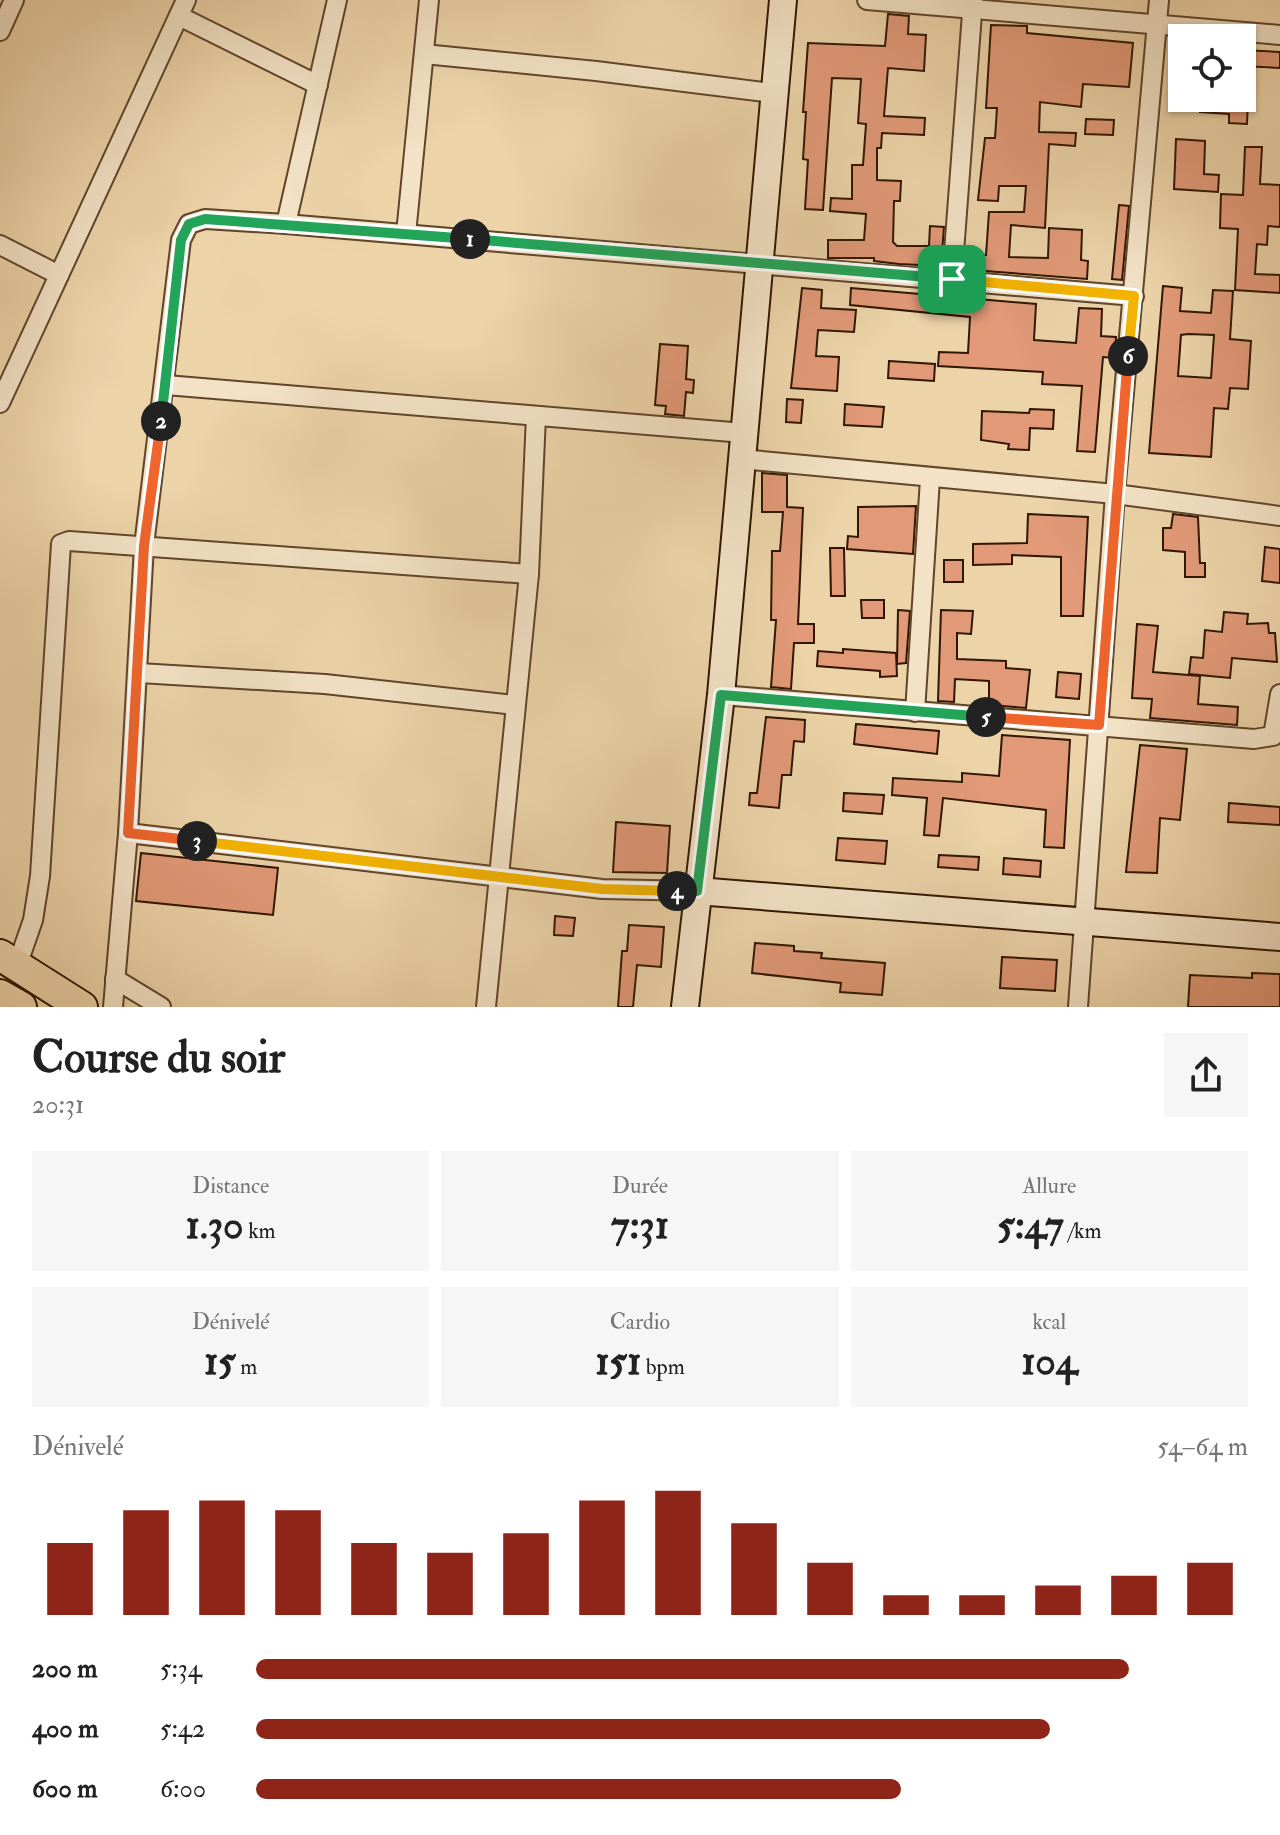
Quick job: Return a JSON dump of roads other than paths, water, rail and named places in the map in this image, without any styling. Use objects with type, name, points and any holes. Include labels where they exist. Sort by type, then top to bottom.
[{"type":"main road","points":[[9,960],[82,1007]]},
{"type":"main road","points":[[0,995],[21,1007]]},
{"type":"street","points":[[0,31],[14,0]]},
{"type":"street","points":[[286,224],[337,0]]},
{"type":"street","points":[[406,234],[429,0]]},
{"type":"street","points":[[685,1007],[721,695],[761,263],[772,93],[783,0]]},
{"type":"street","points":[[867,0],[973,6],[1157,26],[1280,35]]},
{"type":"street","points":[[1078,1007],[1087,921],[1115,494],[1159,0]]},
{"type":"street","points":[[952,279],[973,6]]},
{"type":"street","points":[[0,403],[183,8],[318,85]]},
{"type":"street","points":[[424,54],[772,93]]},
{"type":"street","points":[[113,1007],[139,673],[144,546],[166,385],[181,240],[189,224],[205,219],[286,224],[1134,296]]},
{"type":"street","points":[[0,245],[59,275]]},
{"type":"street","points":[[166,385],[744,433]]},
{"type":"street","points":[[486,1007],[529,574],[536,416]]},
{"type":"street","points":[[741,459],[1115,494],[1280,516]]},
{"type":"street","points":[[915,712],[930,479]]},
{"type":"street","points":[[9,960],[33,920],[40,876],[61,544],[69,541],[529,574]]},
{"type":"street","points":[[139,673],[325,684],[514,705]]},
{"type":"street","points":[[721,695],[1263,737],[1273,736],[1280,694]]},
{"type":"street","points":[[128,833],[602,889],[697,891],[1280,937]]},
{"type":"street","points":[[115,979],[161,1007]]}]
